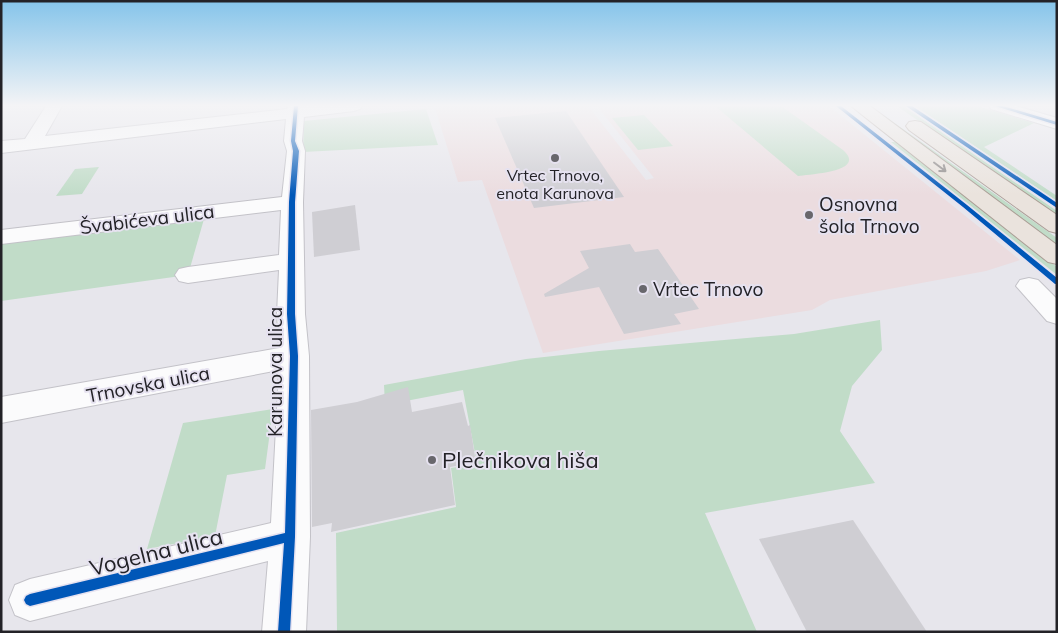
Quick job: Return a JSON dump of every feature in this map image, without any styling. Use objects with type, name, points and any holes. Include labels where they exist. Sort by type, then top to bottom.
[{"type":"main road","points":[[898,136],[1057,257]]},
{"type":"main road","points":[[930,136],[1057,226]]},
{"type":"street","points":[[30,144],[35,136]]},
{"type":"street","points":[[1,147],[94,136]]},
{"type":"street","name":"Karunova ulica","points":[[284,632],[290,537],[294,356],[291,314],[295,136]]},
{"type":"street","name":"Švabićeva ulica","points":[[1,237],[292,202]]},
{"type":"street","points":[[188,275],[292,261]]},
{"type":"street","points":[[1028,286],[1057,315]]},
{"type":"street","name":"Trnovska ulica","points":[[1,410],[294,356]]},
{"type":"street","name":"Vogelna ulica","points":[[30,600],[290,537]]},
{"type":"shaded area","points":[[444,136],[611,136],[646,180],[654,178],[620,136],[866,136],[1020,260],[986,271],[830,300],[812,310],[543,353],[482,180],[458,182]]},
{"type":"green space","points":[[304,136],[435,136],[438,145],[303,152]]},
{"type":"green space","points":[[626,136],[663,136],[673,146],[638,150]]},
{"type":"green space","points":[[750,136],[823,136],[843,150],[849,157],[848,163],[843,167],[824,173],[798,176]]},
{"type":"green space","points":[[908,136],[912,136],[1057,238],[1057,246]]},
{"type":"green space","points":[[940,136],[946,136],[1057,211],[1057,217]]},
{"type":"green space","points":[[959,136],[1008,136],[984,147],[1057,196],[1057,201]]},
{"type":"green space","points":[[891,142],[898,142],[1057,267],[1057,275]]},
{"type":"green space","points":[[99,167],[82,194],[56,196],[75,169]]},
{"type":"green space","points":[[206,212],[188,275],[1,301],[1,237]]},
{"type":"green space","points":[[880,320],[882,350],[852,386],[840,431],[875,483],[705,513],[757,632],[337,632],[336,533],[456,507],[451,468],[477,464],[463,390],[385,405],[384,385],[526,359],[794,334]]},
{"type":"green space","points":[[273,409],[265,469],[227,475],[215,536],[147,549],[183,423]]},
{"type":"building","name":"Vrtec Trnovo, enota Karunova","points":[[503,136],[583,136],[624,197],[534,208]]},
{"type":"building","points":[[355,205],[360,250],[314,257],[312,212]]},
{"type":"building","name":"Vrtec Trnovo","points":[[630,244],[635,252],[658,249],[699,309],[674,314],[681,324],[624,334],[599,287],[545,297],[544,294],[589,268],[580,251]]},
{"type":"building","name":"Plečnikova hiša","points":[[408,387],[412,412],[462,402],[468,426],[470,425],[476,463],[450,467],[455,505],[331,532],[332,523],[312,527],[311,410],[357,402]]},
{"type":"building","points":[[853,520],[927,632],[807,632],[759,539]]},
{"type":"cycle path","points":[[284,632],[290,537],[294,356],[291,314],[292,202],[296,151],[293,136]]},
{"type":"cycle path","points":[[876,136],[1057,282]]},
{"type":"cycle path","points":[[952,136],[1057,206]]},
{"type":"cycle path","points":[[30,600],[290,537]]},
{"type":"place","name":"Vrtec Trnovo, enota Karunova","points":[[555,158]]},
{"type":"place","name":"Osnovna šola Trnovo","points":[[809,215]]},
{"type":"place","name":"Vrtec Trnovo","points":[[643,289]]},
{"type":"place","name":"Plečnikova hiša","points":[[432,460]]}]
